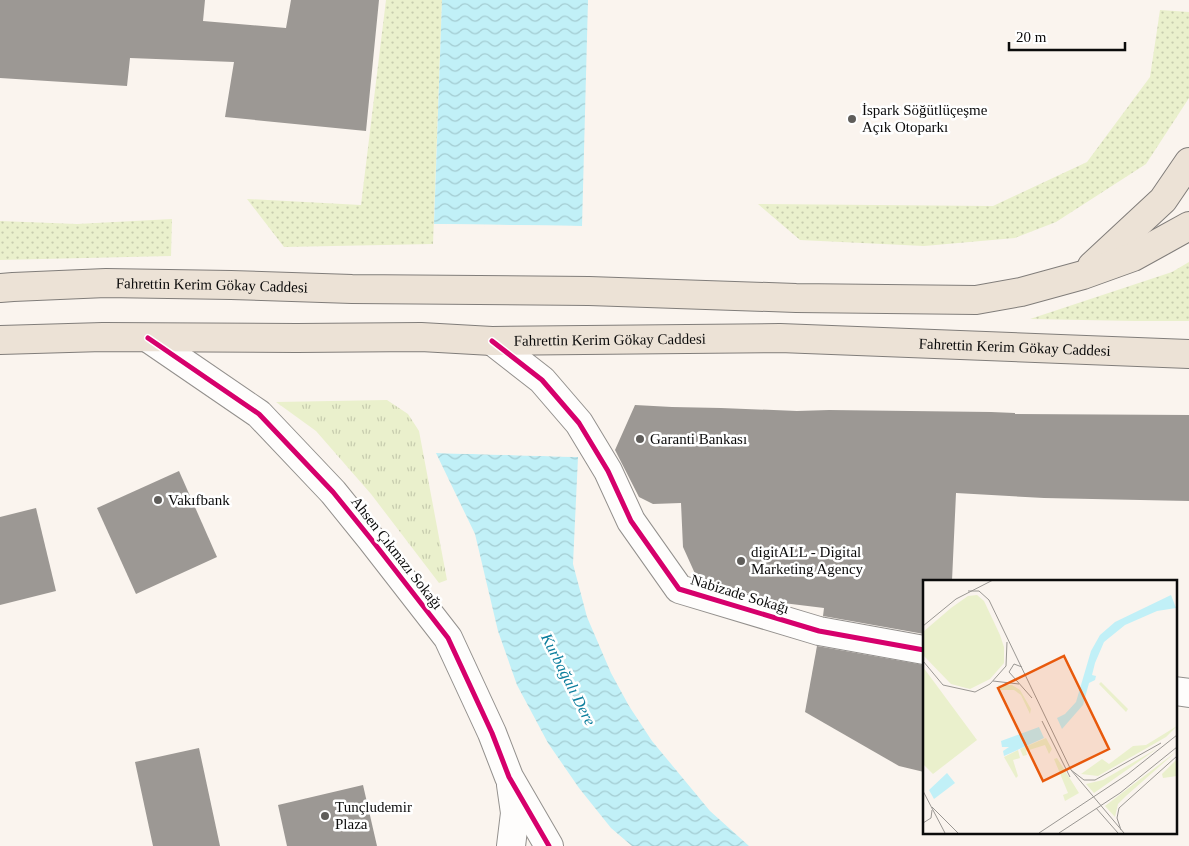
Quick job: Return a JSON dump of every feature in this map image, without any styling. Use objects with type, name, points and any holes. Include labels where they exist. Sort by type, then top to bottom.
[{"type":"main road","points":[[1083,275],[1163,200],[1189,162]]},
{"type":"main road","name":"Fahrettin Kerim Gökay Caddesi","points":[[0,288],[106,283],[352,289],[589,291],[796,298],[976,300],[1021,292],[1083,275],[1132,257],[1189,226]]},
{"type":"main road","name":"Fahrettin Kerim Gökay Caddesi","points":[[0,340],[103,337],[421,337],[492,341],[780,338],[1189,354]]},
{"type":"street","name":"Ahsen Çıkmazı Sokağı","points":[[148,338],[259,414],[333,492],[371,539],[448,638],[510,777],[549,846]]},
{"type":"street","name":"Nabizade Sokağı","points":[[492,341],[542,380],[579,423],[608,471],[631,521],[679,589],[819,631],[923,650]]},
{"type":"street","points":[[1176,691],[1189,693]]},
{"type":"street","points":[[510,777],[515,813],[511,846]]},
{"type":"green space","points":[[386,0],[442,0],[433,244],[284,247],[247,199],[361,205]]},
{"type":"green space","points":[[1160,10],[1189,12],[1189,98],[1146,164],[1056,222],[1015,238],[924,246],[800,240],[758,204],[993,206],[1087,162],[1150,77]]},
{"type":"green space","points":[[172,219],[171,256],[0,260],[0,221],[77,224]]},
{"type":"green space","points":[[1189,262],[1189,321],[1030,319],[1172,272]]},
{"type":"green space","points":[[387,400],[408,414],[419,431],[447,580],[439,583],[371,494],[316,431],[276,402]]},
{"type":"water","points":[[442,0],[588,0],[582,226],[434,224]]},
{"type":"water","name":"Kurbağalı Dere","points":[[436,453],[578,457],[573,564],[587,617],[611,673],[629,706],[652,741],[710,811],[749,846],[632,846],[611,828],[579,788],[548,743],[517,685],[498,631],[475,534]]},
{"type":"pier","points":[[434,224],[582,226],[582,228],[434,226]]},
{"type":"pier","points":[[436,451],[578,455],[578,457],[436,453]]},
{"type":"building","points":[[0,0],[205,0],[203,21],[286,28],[291,0],[379,0],[366,131],[225,117],[234,62],[130,58],[127,86],[0,78]]},
{"type":"building","points":[[635,405],[797,411],[1189,415],[1189,501],[1044,498],[956,493],[952,580],[923,580],[923,634],[823,616],[824,608],[775,602],[697,578],[683,547],[681,503],[653,504],[639,497],[615,450]]},
{"type":"building","points":[[179,471],[217,557],[136,594],[97,508]]},
{"type":"building","points":[[36,508],[56,591],[0,605],[0,517]]},
{"type":"building","points":[[817,646],[923,665],[923,772],[899,766],[805,712]]},
{"type":"building","points":[[199,748],[220,846],[153,846],[135,762]]},
{"type":"building","name":"Tunçludemir Plaza","points":[[363,785],[377,846],[287,846],[278,805]]},
{"type":"cycle path","points":[[148,338],[259,414],[333,492],[371,539],[448,638],[492,733],[509,777],[549,846]]},
{"type":"cycle path","points":[[492,341],[542,380],[579,423],[608,471],[631,521],[679,589],[819,631],[923,650]]},
{"type":"place","name":"İspark Söğütlüçeşme Açık Otoparkı","points":[[852,119]]},
{"type":"place","name":"Garanti Bankası","points":[[640,439]]},
{"type":"place","name":"Vakıfbank","points":[[158,500]]},
{"type":"place","name":"digitALL - Digital Marketing Agency","points":[[741,561]]},
{"type":"place","name":"Tunçludemir Plaza","points":[[325,816]]}]
